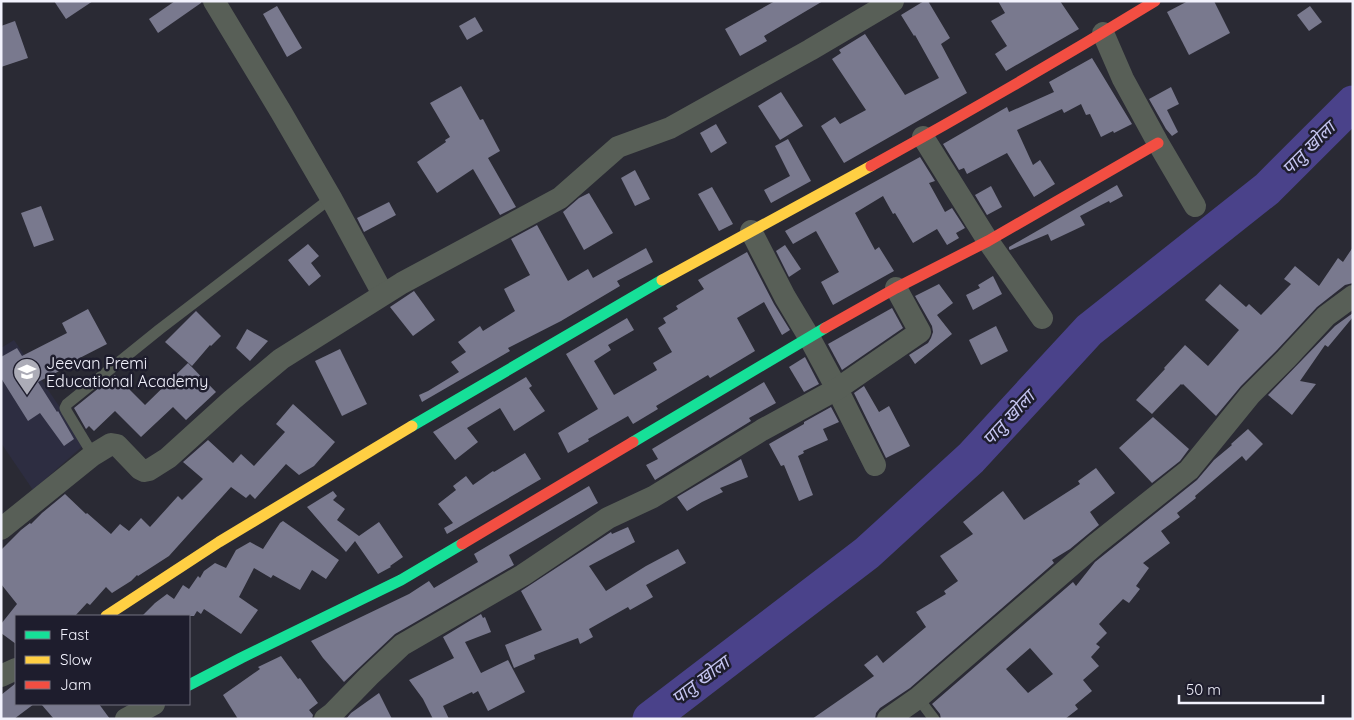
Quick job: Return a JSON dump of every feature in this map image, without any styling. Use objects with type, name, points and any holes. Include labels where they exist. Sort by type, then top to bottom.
[{"type":"street","points":[[214,1],[331,198],[383,294]]},
{"type":"street","points":[[1,529],[93,455],[111,444],[117,445],[140,469],[144,471],[149,470],[168,458],[281,359],[383,294],[560,198],[618,147],[670,128],[810,50],[893,1]]},
{"type":"street","points":[[108,615],[219,542],[636,295],[923,137],[1103,33],[1126,9],[1155,1]]},
{"type":"street","points":[[1103,33],[1123,79],[1195,206]]},
{"type":"street","points":[[923,137],[988,241],[1042,318]]},
{"type":"street","points":[[190,684],[401,580],[808,337],[896,288],[988,241],[1158,143]]},
{"type":"street","points":[[751,231],[837,390],[875,466]]},
{"type":"street","points":[[325,719],[402,645],[523,575],[608,518],[653,497],[762,430],[837,390],[920,332],[896,288]]},
{"type":"street","points":[[888,719],[918,698],[1095,544],[1189,470],[1250,395],[1326,316],[1353,296]]},
{"type":"street","points":[[1,676],[15,669]]},
{"type":"street","points":[[126,719],[152,705]]},
{"type":"lane","points":[[93,455],[67,412],[65,408],[67,404],[160,329],[331,198]]},
{"type":"lane","points":[[918,698],[934,719]]},
{"type":"shaded area","name":"Jeevan Premi Educational Academy","points":[[14,340],[85,444],[33,490],[1,443],[1,348]]},
{"type":"building","points":[[54,1],[93,1],[66,19]]},
{"type":"building","points":[[175,1],[201,1],[201,3],[158,33],[149,19]]},
{"type":"building","points":[[775,1],[823,1],[764,36],[767,41],[740,56],[725,29]]},
{"type":"building","points":[[924,1],[928,1],[950,38],[941,44],[967,93],[844,163],[821,126],[835,117],[840,124],[866,110],[832,59],[841,53],[839,50],[865,34],[905,95],[939,78],[915,35],[901,15]]},
{"type":"building","points":[[998,1],[1060,1],[1079,29],[1006,71],[995,54],[1007,46],[991,21],[1005,13]]},
{"type":"building","points":[[1188,1],[1214,1],[1230,33],[1189,55],[1167,12]]},
{"type":"building","points":[[277,6],[302,48],[287,57],[263,14]]},
{"type":"building","points":[[1310,6],[1322,22],[1309,31],[1297,15]]},
{"type":"building","points":[[475,17],[483,31],[467,40],[459,26]]},
{"type":"building","points":[[15,21],[28,58],[1,67],[1,26]]},
{"type":"building","points":[[1092,58],[1132,124],[1101,137],[1090,114],[1086,115],[1081,104],[1064,113],[1062,109],[1017,130],[1033,165],[1040,160],[1055,184],[1034,197],[1007,153],[967,174],[964,168],[959,170],[943,144],[1007,107],[1009,112],[1054,92],[1049,82]]},
{"type":"building","points":[[461,86],[480,120],[483,119],[500,151],[488,158],[516,207],[500,215],[473,169],[437,193],[417,162],[446,142],[445,140],[450,137],[430,103]]},
{"type":"building","points":[[1171,87],[1179,104],[1167,110],[1178,132],[1172,136],[1149,99]]},
{"type":"building","points":[[781,92],[803,126],[780,140],[758,106]]},
{"type":"building","points":[[716,124],[727,143],[711,153],[700,133]]},
{"type":"building","points":[[788,139],[811,181],[771,203],[764,190],[790,176],[775,146]]},
{"type":"building","points":[[920,157],[935,181],[929,183],[945,212],[952,208],[965,228],[956,233],[959,238],[947,245],[937,229],[913,243],[883,196],[855,213],[875,250],[879,247],[894,271],[833,305],[821,282],[839,272],[816,231],[793,244],[785,231]]},
{"type":"building","points":[[635,170],[650,199],[635,206],[621,178]]},
{"type":"building","points":[[1117,185],[1123,196],[1080,216],[1085,225],[1051,241],[1048,234],[1009,249],[1009,247]]},
{"type":"building","points":[[991,186],[1002,207],[987,215],[975,195]]},
{"type":"building","points":[[712,187],[733,224],[719,231],[698,194]]},
{"type":"building","points":[[589,193],[613,233],[584,250],[563,212],[579,198]]},
{"type":"building","points":[[389,202],[396,215],[364,232],[357,218]]},
{"type":"building","points":[[41,206],[54,240],[34,247],[21,213]]},
{"type":"building","points":[[537,225],[568,281],[588,269],[593,278],[646,248],[653,262],[617,281],[620,286],[561,321],[508,348],[510,351],[422,402],[419,395],[459,372],[451,362],[466,352],[458,342],[480,326],[483,331],[515,311],[504,289],[530,275],[511,239]]},
{"type":"building","points":[[308,244],[319,256],[311,263],[321,276],[309,286],[288,260]]},
{"type":"building","points":[[785,245],[801,269],[789,277],[776,251]]},
{"type":"building","points":[[1353,247],[1353,283],[1345,285],[1317,307],[1241,386],[1216,416],[1183,384],[1152,414],[1136,400],[1185,345],[1208,366],[1239,330],[1205,300],[1220,284],[1246,307],[1249,304],[1261,315],[1291,284],[1284,279],[1295,266],[1319,286],[1338,258],[1343,262]]},
{"type":"building","points":[[747,252],[790,330],[782,335],[764,302],[737,318],[755,351],[710,378],[708,375],[656,406],[658,409],[633,424],[628,416],[568,453],[558,433],[598,409],[566,354],[627,318],[634,330],[608,345],[611,350],[594,361],[614,395],[657,370],[653,363],[672,352],[658,328],[666,323],[663,318],[678,309],[676,306],[704,289],[698,280]]},
{"type":"building","points":[[993,276],[1002,294],[973,310],[966,295],[980,288],[978,285]]},
{"type":"building","points":[[939,284],[953,303],[937,315],[952,334],[915,364],[909,355],[928,343],[933,332],[932,326],[915,296]]},
{"type":"building","points":[[414,291],[435,320],[413,336],[390,307]]},
{"type":"building","points":[[892,308],[903,328],[842,370],[828,344]]},
{"type":"building","points":[[88,309],[107,344],[38,382],[74,439],[64,446],[40,413],[28,421],[1,378],[1,357],[17,348],[22,356],[67,333],[62,323]]},
{"type":"building","points":[[196,311],[221,336],[210,345],[192,366],[165,342]]},
{"type":"building","points":[[1353,313],[1353,317],[1328,347],[1325,345],[1300,381],[1316,384],[1292,415],[1268,395],[1335,326]]},
{"type":"building","points":[[996,326],[1008,351],[981,365],[969,340]]},
{"type":"building","points":[[247,329],[268,341],[250,361],[236,348]]},
{"type":"building","points":[[340,349],[367,404],[342,416],[315,361]]},
{"type":"building","points":[[805,357],[819,384],[804,392],[789,367]]},
{"type":"building","points":[[188,363],[216,392],[186,420],[173,407],[141,437],[115,411],[94,431],[89,426],[86,429],[74,408],[115,375],[145,405]]},
{"type":"building","points":[[526,377],[532,386],[529,388],[545,411],[514,431],[500,408],[467,428],[478,442],[455,460],[433,432]]},
{"type":"building","points":[[764,382],[776,403],[749,418],[751,421],[655,480],[646,465],[658,459],[652,449]]},
{"type":"building","points":[[864,386],[879,412],[889,406],[910,446],[886,458],[854,393]]},
{"type":"building","points":[[293,404],[335,442],[314,466],[299,475],[286,464],[255,499],[250,494],[246,498],[231,487],[169,556],[112,593],[106,587],[90,605],[87,603],[76,615],[15,615],[15,643],[1,633],[1,624],[17,604],[1,584],[1,550],[21,530],[31,524],[65,494],[111,534],[120,524],[129,531],[141,518],[150,527],[178,496],[182,500],[203,479],[183,462],[208,440],[233,463],[241,454],[254,466],[285,432],[276,424]]},
{"type":"building","points":[[831,407],[839,422],[823,429],[828,440],[803,451],[804,453],[798,456],[813,495],[799,501],[784,465],[781,466],[769,444]]},
{"type":"building","points":[[1153,417],[1189,449],[1180,461],[1152,483],[1119,448]]},
{"type":"building","points":[[1248,429],[1263,444],[1246,461],[1242,456],[1195,496],[1196,498],[1177,513],[1180,517],[1161,531],[1170,543],[1143,563],[1149,568],[1136,586],[1140,589],[1129,603],[1123,599],[1099,624],[1107,633],[1096,644],[1100,647],[1091,657],[1099,666],[1083,680],[1092,691],[1075,705],[1078,709],[1065,719],[941,719],[940,714],[932,704],[1073,582],[1076,586],[1095,562],[1197,480]],"holes":[[[1030,648],[1053,674],[1028,693],[1006,669]]]},
{"type":"building","points":[[525,453],[541,479],[447,534],[444,528],[453,523],[438,504],[456,490],[453,486],[466,476],[473,485]]},
{"type":"building","points":[[741,459],[748,477],[720,488],[723,492],[687,511],[677,497]]},
{"type":"building","points":[[1096,468],[1115,493],[1090,512],[1099,525],[1070,549],[1052,560],[1054,563],[910,688],[880,708],[876,713],[875,719],[812,719],[874,676],[864,665],[877,655],[883,663],[926,627],[916,612],[946,594],[944,591],[958,581],[940,556],[973,534],[963,522],[1003,491],[1024,520],[1080,484],[1078,481]]},
{"type":"building","points":[[589,486],[598,503],[509,555],[514,565],[395,634],[344,682],[311,641],[409,594],[429,581],[434,588],[478,562],[474,554]]},
{"type":"building","points":[[333,491],[337,496],[333,500],[345,509],[337,520],[359,536],[379,522],[403,557],[391,567],[378,574],[355,541],[346,552],[307,507]]},
{"type":"building","points":[[283,521],[339,560],[326,579],[312,570],[300,590],[273,575],[271,578],[254,568],[239,597],[258,610],[241,634],[204,609],[201,614],[197,611],[194,616],[143,615],[167,594],[174,599],[183,585],[189,589],[198,576],[200,578],[204,571],[215,563],[226,568],[236,550],[250,542],[263,549]]},
{"type":"building","points":[[628,527],[635,542],[589,566],[606,591],[678,549],[686,563],[646,585],[653,597],[630,610],[628,607],[589,629],[593,637],[580,644],[578,638],[534,655],[535,659],[514,668],[505,645],[542,630],[521,591],[611,532],[612,534]]},
{"type":"building","points":[[481,614],[483,618],[485,617],[491,632],[465,642],[481,673],[508,660],[525,692],[488,711],[478,691],[473,694],[472,692],[443,706],[449,719],[433,719],[423,699],[409,680],[454,658],[443,637]]},
{"type":"building","points":[[281,656],[318,703],[309,710],[313,715],[312,719],[238,719],[223,695],[260,669],[258,667]]},
{"type":"building","points":[[15,684],[15,705],[33,705],[14,719],[1,719],[1,695]]},
{"type":"building","points":[[379,693],[392,719],[346,719],[351,713]]},
{"type":"building","points":[[42,705],[100,705],[110,719],[54,719]]},
{"type":"waterway","name":"पातु खोला","points":[[650,719],[867,553],[971,458],[1089,330],[1267,189],[1353,103]]},
{"type":"traffic: fast","points":[[412,426],[662,280]]},
{"type":"traffic: fast","points":[[633,442],[825,328]]},
{"type":"traffic: fast","points":[[190,684],[401,580],[462,544]]},
{"type":"traffic: slow","points":[[662,280],[871,166]]},
{"type":"traffic: slow","points":[[108,615],[219,542],[412,426]]},
{"type":"traffic: jam","points":[[871,166],[1014,85],[1155,1]]},
{"type":"traffic: jam","points":[[825,328],[896,288],[988,241],[1158,143]]},
{"type":"traffic: jam","points":[[462,544],[633,442]]},
{"type":"place","name":"Jeevan Premi Educational Academy","points":[[27,396]]}]
